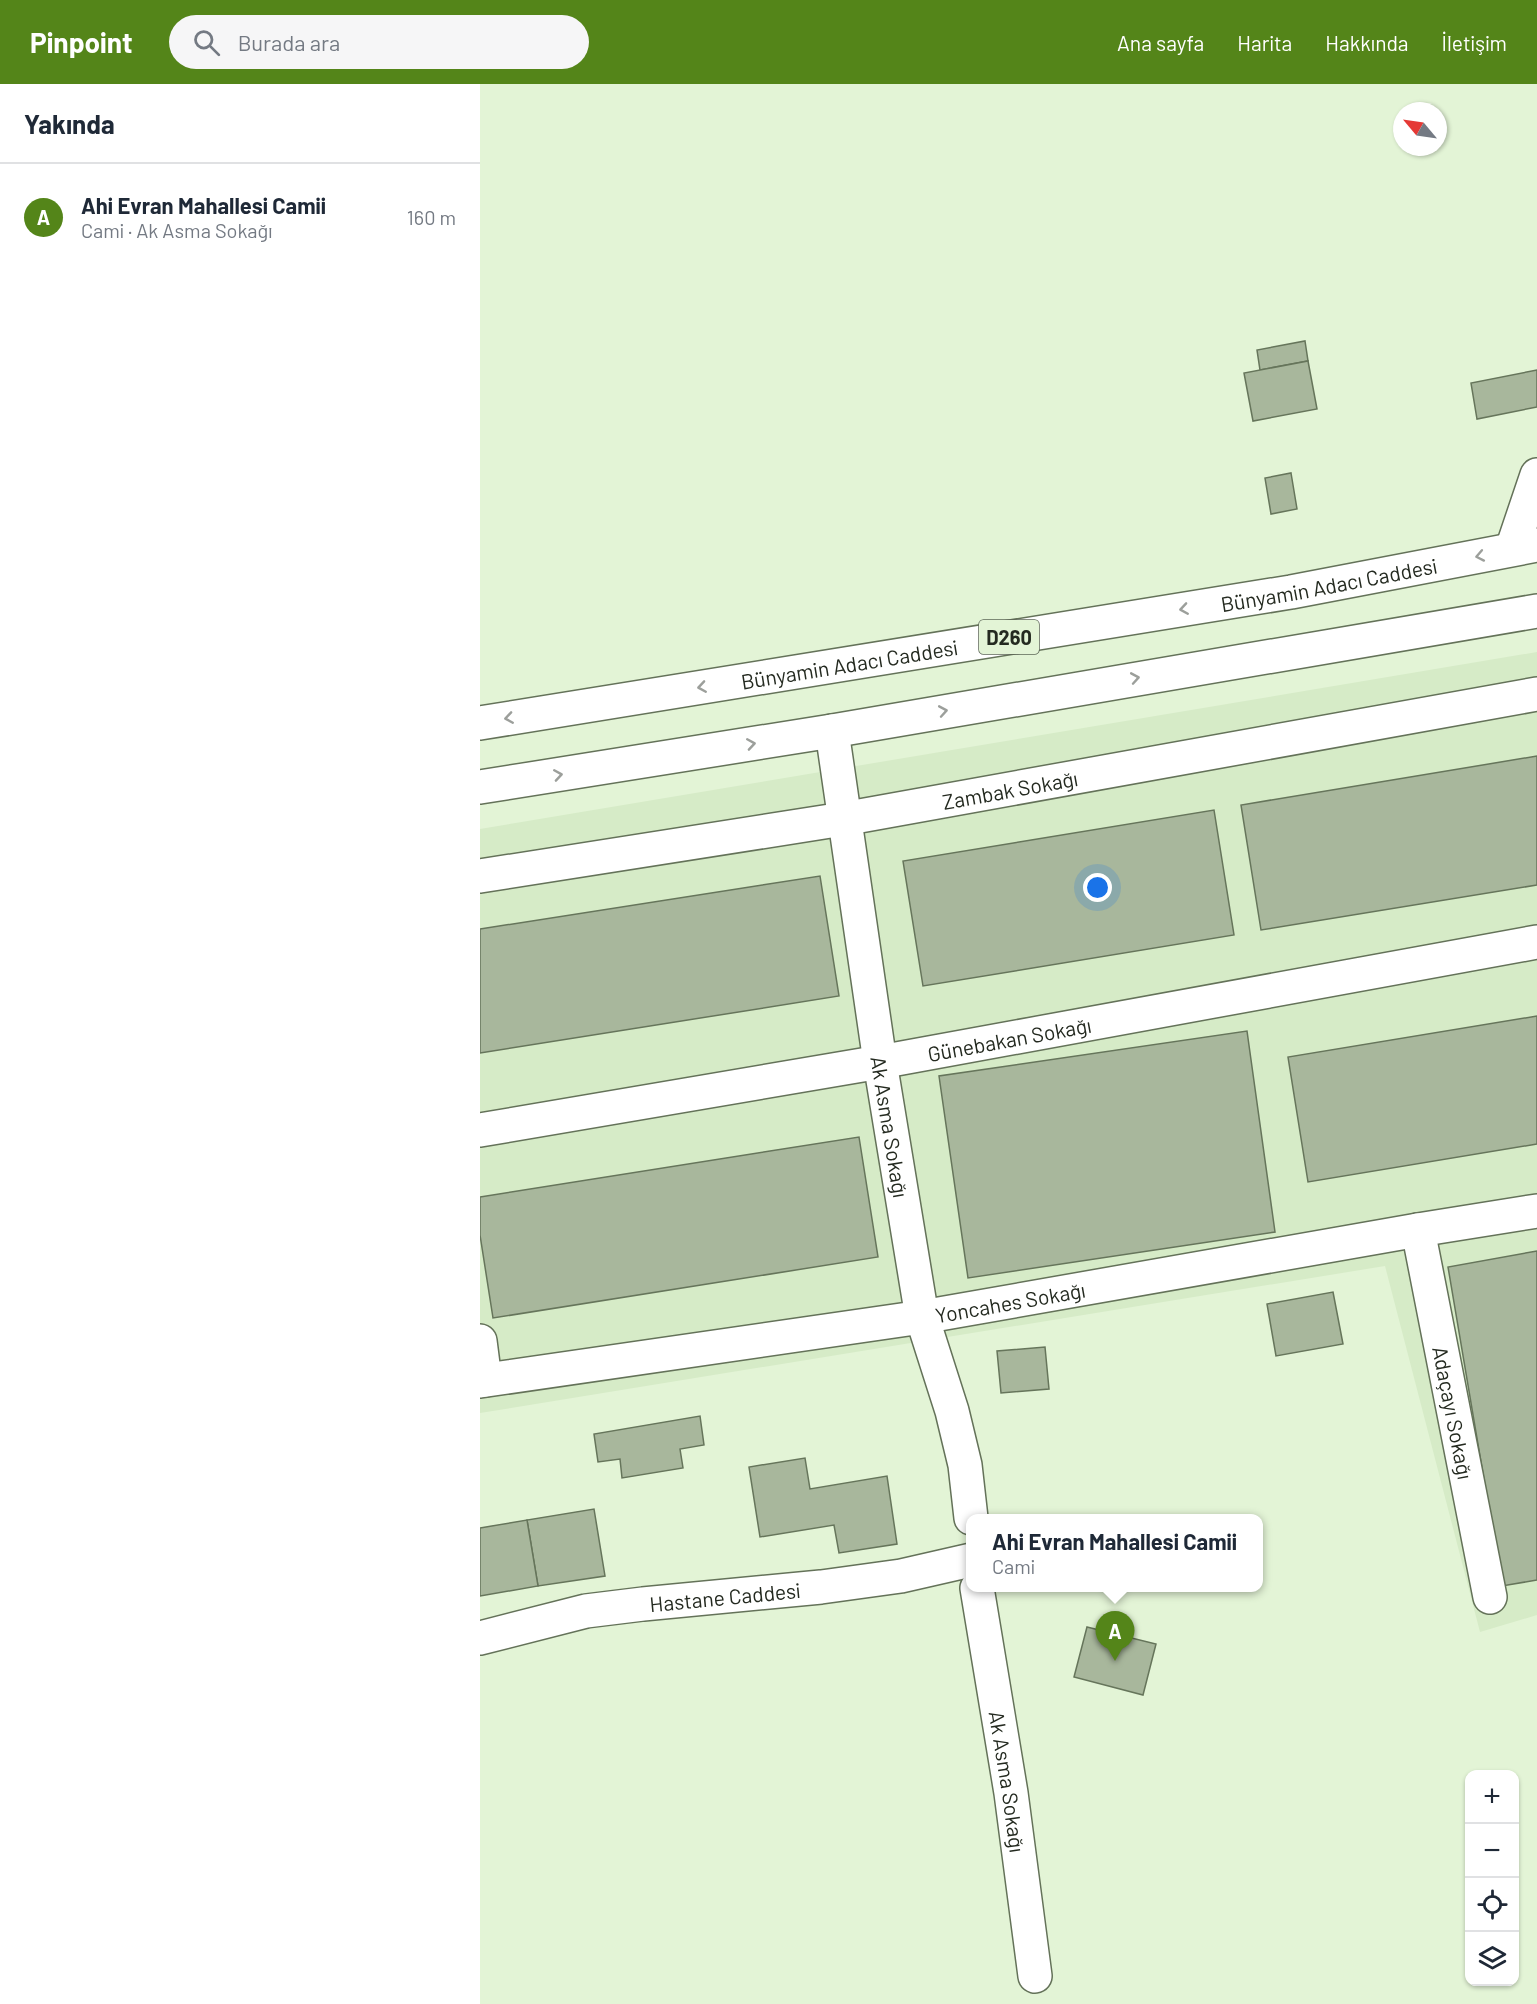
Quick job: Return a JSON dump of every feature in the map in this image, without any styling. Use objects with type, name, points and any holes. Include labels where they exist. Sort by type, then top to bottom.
[{"type":"street","points":[[1524,547],[1537,475]]},
{"type":"street","name":"Bünyamin Adacı Caddesi","points":[[480,723],[1291,592],[1524,547]]},
{"type":"street","points":[[480,787],[832,730],[1537,610]]},
{"type":"street","name":"Zambak Sokağı","points":[[480,876],[843,819],[1537,694]]},
{"type":"street","name":"Ak Asma Sokağı","points":[[832,730],[843,819],[880,1062],[922,1317],[952,1411],[965,1465],[971,1514]]},
{"type":"street","name":"Günebakan Sokağı","points":[[480,1130],[880,1062],[1537,942]]},
{"type":"street","name":"Yoncahes Sokağı","points":[[483,1380],[922,1317],[1537,1211]]},
{"type":"street","name":"Adaçayı Sokağı","points":[[1418,1230],[1490,1597]]},
{"type":"street","points":[[480,1341],[483,1380]]},
{"type":"street","name":"Hastane Caddesi","points":[[480,1638],[586,1611],[866,1581],[901,1576],[966,1561]]},
{"type":"street","name":"Ak Asma Sokağı","points":[[979,1592],[1011,1793],[1035,1976]]},
{"type":"shaded area","points":[[1537,652],[1537,1615],[1480,1632],[1385,1266],[480,1413],[480,829]]},
{"type":"building","points":[[1305,341],[1308,361],[1260,370],[1257,350]]},
{"type":"building","points":[[1308,361],[1317,409],[1253,421],[1244,373]]},
{"type":"building","points":[[1537,370],[1537,407],[1477,419],[1471,383]]},
{"type":"building","points":[[1291,473],[1297,509],[1271,514],[1265,478]]},
{"type":"building","points":[[1537,756],[1537,885],[1261,930],[1241,805]]},
{"type":"building","points":[[1214,810],[1234,935],[923,986],[903,861]]},
{"type":"building","points":[[820,876],[839,996],[480,1053],[480,929]]},
{"type":"building","points":[[1537,1016],[1537,1144],[1308,1182],[1288,1057]]},
{"type":"building","points":[[1247,1031],[1275,1232],[968,1278],[939,1076]]},
{"type":"building","points":[[859,1137],[878,1257],[493,1318],[480,1235],[480,1197]]},
{"type":"building","points":[[1537,1251],[1537,1580],[1502,1586],[1448,1267]]},
{"type":"building","points":[[1333,1292],[1343,1344],[1276,1356],[1267,1304]]},
{"type":"building","points":[[1045,1347],[1049,1389],[1001,1393],[997,1351]]},
{"type":"building","points":[[700,1416],[704,1445],[680,1449],[683,1468],[622,1478],[620,1459],[598,1462],[594,1434]]},
{"type":"building","points":[[805,1458],[810,1489],[887,1476],[897,1544],[839,1553],[834,1525],[760,1537],[749,1467]]},
{"type":"building","points":[[594,1509],[605,1576],[538,1586],[527,1520]]},
{"type":"building","points":[[527,1520],[538,1586],[480,1596],[480,1528]]},
{"type":"building","points":[[1087,1627],[1156,1644],[1143,1695],[1074,1677]]},
{"type":"place","name":"Ahi Evran Mahallesi Camii","points":[[1115,1661]]}]
